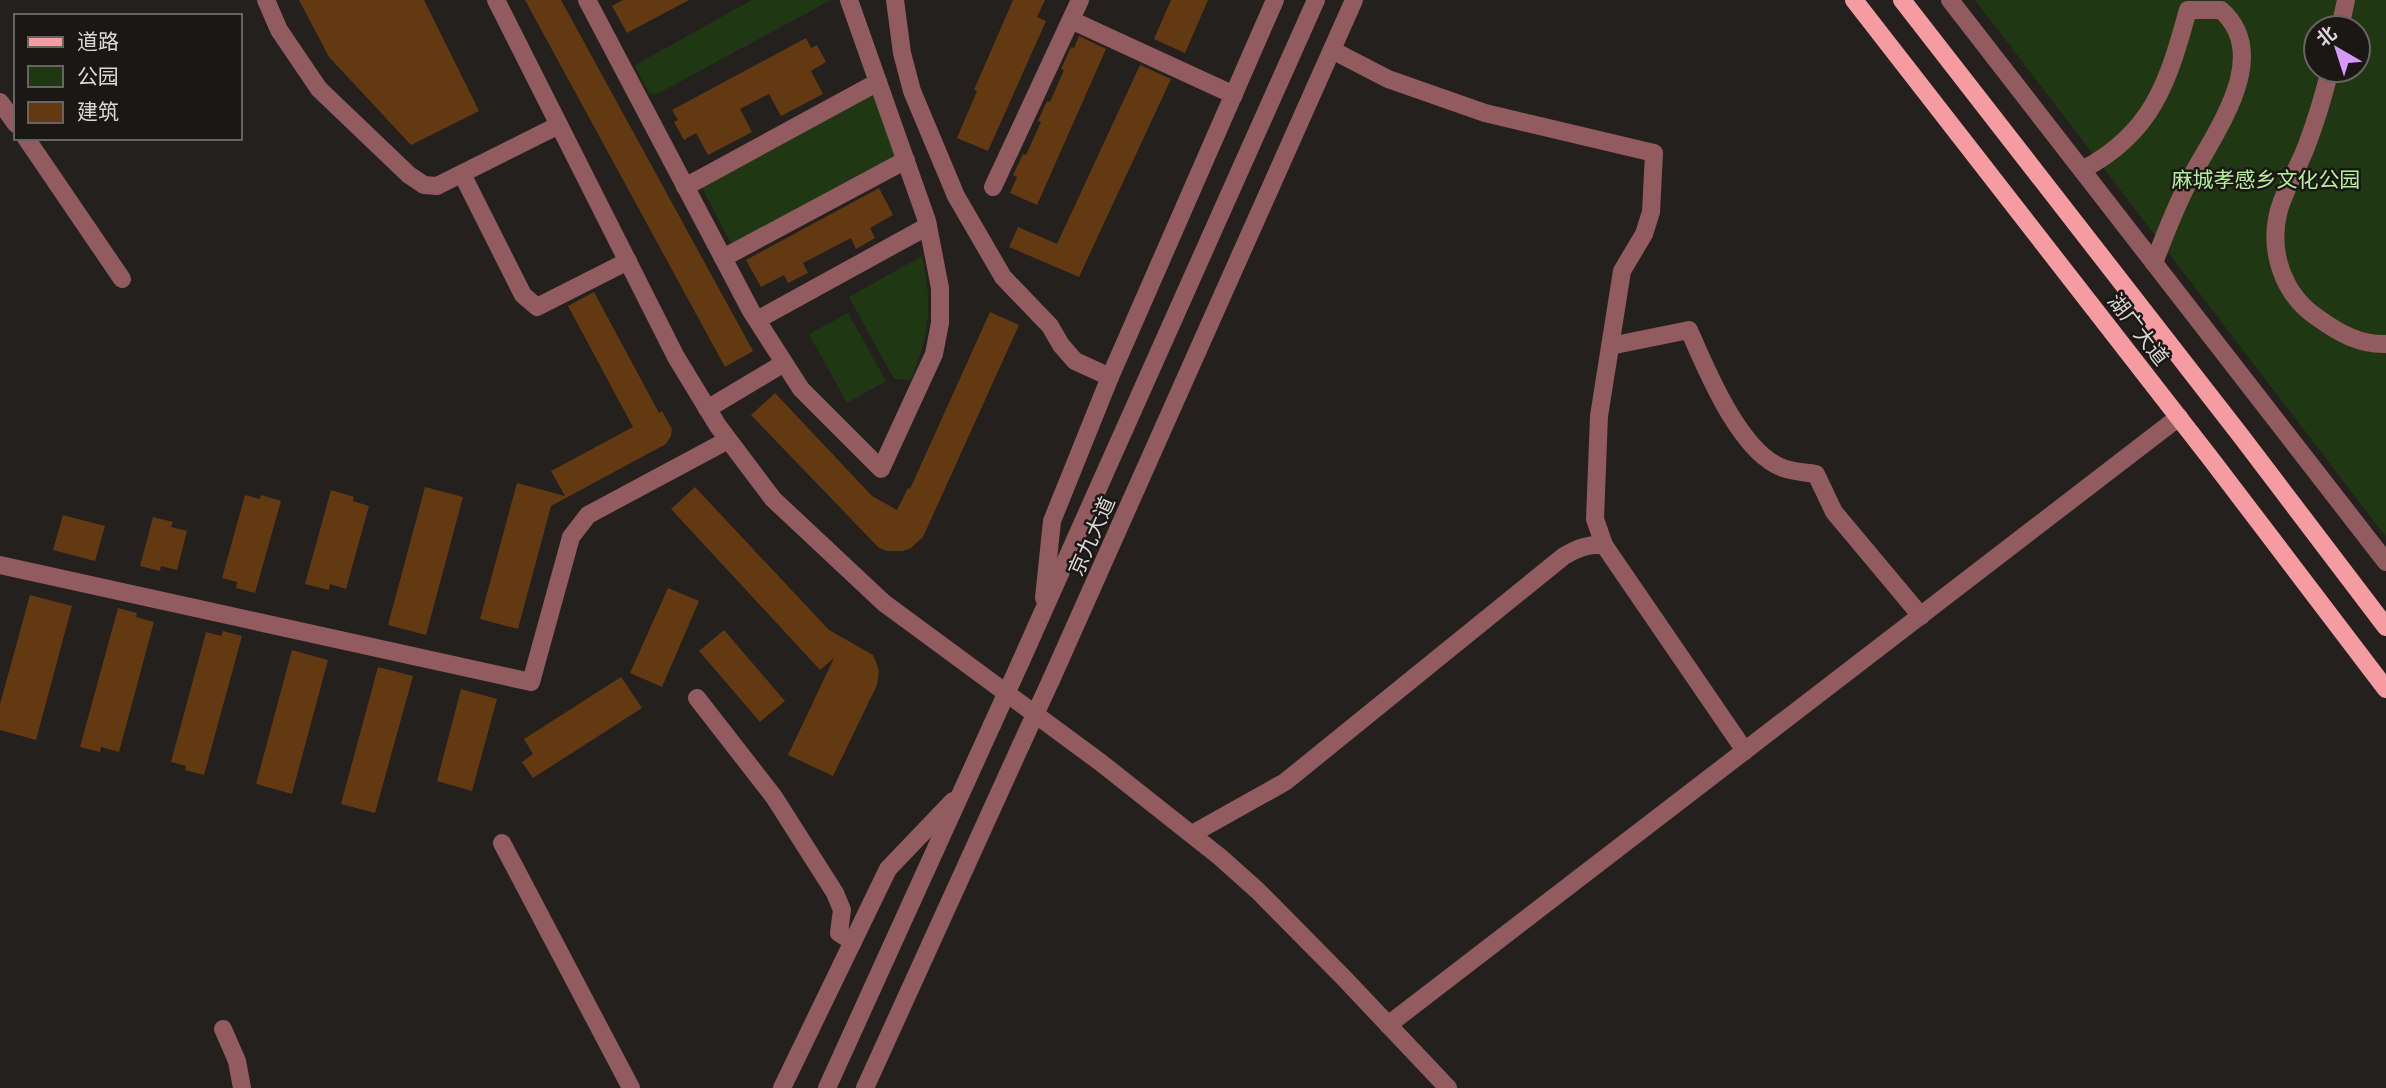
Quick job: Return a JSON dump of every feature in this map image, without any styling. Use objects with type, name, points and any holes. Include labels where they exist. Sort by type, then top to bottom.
[{"type":"main road","name":"湖广大道","points":[[1854,0],[2386,688]]},
{"type":"main road","name":"湖广大道","points":[[1902,0],[2386,626]]},
{"type":"street","points":[[266,0],[279,30],[320,89],[416,181],[436,187],[559,125]]},
{"type":"street","points":[[496,0],[676,357],[728,440],[773,499],[884,603],[1111,770],[1258,891],[1448,1088]]},
{"type":"street","points":[[587,0],[757,320],[801,389],[881,469],[934,354],[940,323],[940,288],[928,226],[849,0]]},
{"type":"street","points":[[895,0],[907,77],[956,196],[1012,288],[1050,327],[1075,361],[1110,377]]},
{"type":"street","points":[[993,187],[1080,0]]},
{"type":"street","points":[[1042,614],[1052,521],[1110,377],[1275,0]]},
{"type":"street","name":"京九大道","points":[[827,1088],[1316,0]]},
{"type":"street","name":"京九大道","points":[[865,1088],[1051,680],[1354,0]]},
{"type":"street","points":[[1950,0],[2386,562]]},
{"type":"street","points":[[2082,170],[2105,157],[2126,140],[2151,109],[2172,66],[2188,10],[2221,10],[2240,35],[2243,47],[2236,86],[2220,128],[2177,205],[2154,262]]},
{"type":"street","points":[[1070,20],[1234,94]]},
{"type":"street","points":[[1332,50],[1388,79],[1485,113],[1654,153],[1651,212],[1644,234],[1622,271],[1599,416],[1595,519],[1604,545],[1745,751]]},
{"type":"street","points":[[685,187],[878,82]]},
{"type":"street","points":[[2326,84],[2308,142],[2279,211],[2275,236],[2278,261],[2294,296],[2311,314],[2336,331],[2363,343],[2386,344]]},
{"type":"street","points":[[0,102],[14,121]]},
{"type":"street","points":[[27,140],[122,279]]},
{"type":"street","points":[[723,258],[905,160]]},
{"type":"street","points":[[462,174],[523,295],[537,307],[628,261]]},
{"type":"street","points":[[757,320],[928,226]]},
{"type":"street","points":[[1610,346],[1689,330],[1726,407],[1757,450],[1783,468],[1816,474],[1834,512],[1921,616]]},
{"type":"street","points":[[707,409],[784,363]]},
{"type":"street","points":[[1388,1025],[2179,417]]},
{"type":"street","points":[[0,565],[531,682],[568,546],[582,521],[588,515],[728,440]]},
{"type":"street","points":[[1192,834],[1285,782],[1564,556],[1579,547],[1604,545]]},
{"type":"street","points":[[697,698],[774,797],[835,894],[842,910],[839,933],[853,943]]},
{"type":"street","points":[[782,1088],[888,869],[962,791]]},
{"type":"street","points":[[502,843],[631,1088]]},
{"type":"street","points":[[223,1029],[237,1061],[243,1088]]},
{"type":"green space","points":[[752,0],[831,0],[657,94],[649,93],[635,67],[637,64]]},
{"type":"green space","name":"麻城孝感乡文化公园","points":[[1975,0],[2386,0],[2386,537]]},
{"type":"green space","points":[[874,94],[896,151],[892,159],[732,245],[701,186]]},
{"type":"green space","points":[[922,256],[928,290],[926,333],[911,380],[894,379],[849,297]]},
{"type":"green space","points":[[848,313],[886,381],[847,403],[809,334]]},
{"type":"building","points":[[299,0],[424,0],[479,111],[411,145],[329,57]]},
{"type":"building","points":[[525,0],[561,0],[753,351],[725,367]]},
{"type":"building","points":[[623,0],[689,0],[627,33],[612,6]]},
{"type":"building","points":[[1013,0],[1045,0],[1037,17],[1046,21],[988,151],[957,138],[977,91],[974,90]]},
{"type":"building","points":[[1171,0],[1208,0],[1185,53],[1154,39]]},
{"type":"building","points":[[1079,36],[1106,49],[1037,205],[1010,193],[1017,177],[1013,175],[1023,154],[1026,155],[1041,122],[1038,121],[1064,70],[1061,69]]},
{"type":"building","points":[[806,38],[811,48],[817,45],[826,62],[811,71],[823,94],[781,116],[769,94],[740,109],[752,132],[708,155],[696,133],[684,140],[674,122],[678,120],[672,110]]},
{"type":"building","points":[[1140,65],[1171,79],[1079,277],[1009,247],[1018,227],[1057,244]]},
{"type":"building","points":[[879,188],[893,215],[870,228],[875,238],[856,249],[851,238],[803,263],[808,273],[788,283],[784,275],[761,287],[746,260]]},
{"type":"building","points":[[594,292],[659,413],[662,411],[672,429],[671,436],[666,444],[551,506],[518,629],[480,619],[517,483],[565,496],[551,471],[633,427],[568,306]]},
{"type":"building","points":[[990,312],[1019,325],[923,537],[911,548],[886,551],[878,547],[751,415],[775,393],[872,496],[897,510],[908,488],[910,489]]},
{"type":"building","points":[[425,487],[463,497],[426,635],[388,625]]},
{"type":"building","points":[[695,487],[829,630],[873,655],[879,671],[877,685],[833,776],[788,755],[834,658],[820,670],[671,509]]},
{"type":"building","points":[[331,490],[354,497],[353,501],[369,506],[346,589],[330,584],[329,590],[305,584]]},
{"type":"building","points":[[245,495],[260,499],[261,495],[281,501],[255,593],[236,588],[237,582],[222,578]]},
{"type":"building","points":[[63,515],[105,526],[95,561],[53,550]]},
{"type":"building","points":[[153,517],[173,522],[171,527],[187,531],[177,570],[161,566],[160,571],[140,566]]},
{"type":"building","points":[[668,588],[699,601],[662,687],[630,673]]},
{"type":"building","points":[[30,595],[72,606],[36,740],[0,730],[0,704]]},
{"type":"building","points":[[118,608],[137,613],[136,617],[154,622],[119,752],[101,747],[100,752],[80,747]]},
{"type":"building","points":[[724,630],[785,701],[760,722],[699,651]]},
{"type":"building","points":[[223,631],[242,636],[204,775],[185,770],[186,766],[171,762],[206,632],[221,636]]},
{"type":"building","points":[[292,650],[328,660],[292,794],[256,784]]},
{"type":"building","points":[[378,667],[413,676],[375,813],[341,804]]},
{"type":"building","points":[[621,677],[642,708],[533,778],[522,762],[533,754],[524,739]]},
{"type":"building","points":[[461,689],[497,699],[472,791],[437,781]]}]
